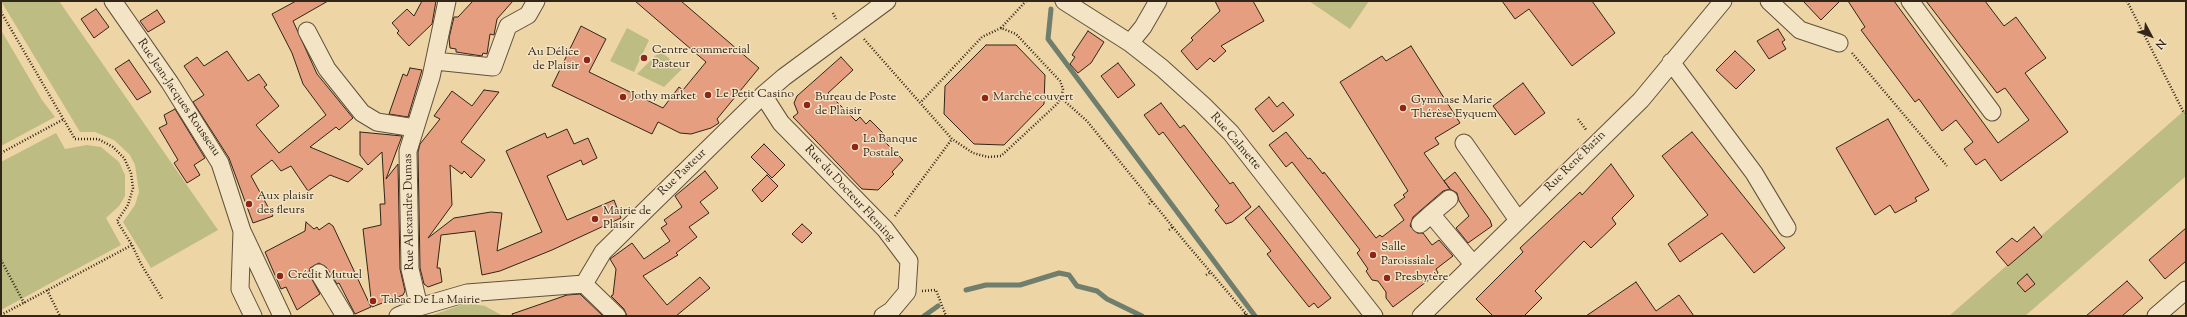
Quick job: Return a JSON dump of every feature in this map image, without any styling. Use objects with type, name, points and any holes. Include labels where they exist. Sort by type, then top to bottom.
[{"type":"street","name":"Rue Jean-Jacques Rousseau","points":[[113,1],[174,90],[220,163],[242,231],[240,289],[251,313]]},
{"type":"street","name":"Rue Alexandre Dumas","points":[[419,307],[410,261],[408,151],[435,61],[447,1]]},
{"type":"street","points":[[435,61],[493,68],[508,26],[528,15],[536,1]]},
{"type":"street","name":"Rue Pasteur","points":[[584,284],[603,252],[764,95],[784,77],[887,1]]},
{"type":"street","name":"Rue Calmette","points":[[1064,1],[1130,44],[1175,79],[1231,133],[1374,316]]},
{"type":"street","points":[[1130,44],[1158,1]]},
{"type":"street","name":"Rue René Bazin","points":[[1421,316],[1641,100],[1723,1]]},
{"type":"street","points":[[1769,1],[1800,30],[1839,43]]},
{"type":"street","points":[[1910,1],[1992,112]]},
{"type":"street","points":[[307,31],[327,69],[362,113],[377,122],[415,128]]},
{"type":"street","points":[[1671,62],[1754,173],[1788,228]]},
{"type":"street","name":"Rue du Docteur Fleming","points":[[764,95],[781,123],[885,229],[909,261],[907,292]]},
{"type":"street","points":[[1464,143],[1518,220]]},
{"type":"street","points":[[1449,199],[1426,219],[1473,264]]},
{"type":"street","points":[[242,231],[282,316]]},
{"type":"street","points":[[319,273],[345,316]]},
{"type":"street","points":[[398,316],[419,307],[467,293],[584,284],[616,316]]},
{"type":"street","points":[[2156,316],[2186,290]]},
{"type":"street","points":[[883,316],[891,311],[907,292]]},
{"type":"path","points":[[921,102],[982,38],[1001,28],[1026,1]]},
{"type":"path","points":[[2127,1],[2183,111],[2186,113]]},
{"type":"path","points":[[1,12],[75,139],[98,139],[113,147],[124,158],[131,173],[133,188],[128,205],[117,221],[132,245],[140,264],[164,300]]},
{"type":"path","points":[[853,26],[921,102],[952,140],[973,153],[988,157],[1001,156],[1062,98],[1063,89],[1060,81],[1016,34],[1001,28]]},
{"type":"path","points":[[1839,43],[1847,48],[1865,68],[1947,166]]},
{"type":"path","points":[[1062,98],[1088,121],[1152,201],[1248,316]]},
{"type":"path","points":[[1,153],[64,119]]},
{"type":"path","points":[[885,229],[952,140]]},
{"type":"path","points":[[1148,204],[1152,201]]},
{"type":"path","points":[[1170,230],[1174,227]]},
{"type":"path","points":[[1,315],[132,245]]},
{"type":"path","points":[[1,260],[24,303]]},
{"type":"path","points":[[1206,275],[1211,272]]},
{"type":"path","points":[[47,290],[60,316]]},
{"type":"path","points":[[907,292],[936,290],[946,316]]},
{"type":"path","points":[[1242,316],[1246,313]]},
{"type":"shaded area","points":[[1,1],[59,1],[218,230],[151,268],[123,222],[135,205],[139,192],[135,165],[130,155],[114,140],[95,132],[80,132]]},
{"type":"shaded area","points":[[1309,1],[1369,1],[1350,29]]},
{"type":"shaded area","points":[[627,28],[649,40],[634,72],[610,61]]},
{"type":"shaded area","points":[[1,30],[42,100],[55,117],[1,146]]},
{"type":"shaded area","points":[[660,51],[682,69],[664,87],[637,74]]},
{"type":"shaded area","points":[[2186,109],[2186,176],[2025,316],[1949,316]]},
{"type":"shaded area","points":[[56,133],[65,149],[87,145],[101,147],[119,162],[125,175],[125,196],[119,206],[106,218],[121,245],[1,310],[1,162]]},
{"type":"shaded area","points":[[467,303],[485,306],[503,316],[430,316]]},
{"type":"building","points":[[296,1],[328,1],[293,21],[317,74],[353,118],[339,130],[336,127],[310,147],[363,169],[348,182],[330,175],[308,191],[291,166],[281,171],[272,160],[251,176],[273,216],[253,223],[229,158],[193,102],[204,95],[184,66],[197,57],[204,66],[227,51],[248,81],[259,74],[267,85],[264,87],[279,106],[256,125],[279,153],[326,115],[303,84],[292,53],[272,14]]},
{"type":"building","points":[[422,1],[436,1],[432,24],[409,46],[397,33],[399,31],[392,23],[407,9],[414,16]]},
{"type":"building","points":[[473,1],[513,1],[497,19],[494,35],[490,34],[487,54],[483,53],[482,56],[456,52],[456,49],[450,48],[449,38],[454,17],[458,17]]},
{"type":"building","points":[[635,1],[681,1],[759,68],[717,119],[719,123],[711,128],[691,134],[680,133],[658,122],[652,134],[552,86],[581,26],[606,39],[589,72],[663,108],[679,87],[683,90],[706,62]]},
{"type":"building","points":[[1215,1],[1253,1],[1264,21],[1221,46],[1226,51],[1214,62],[1210,58],[1197,70],[1181,51],[1193,40],[1191,38],[1220,11]]},
{"type":"building","points":[[1502,1],[1592,1],[1615,33],[1572,66],[1529,9],[1515,19]]},
{"type":"building","points":[[1803,1],[1840,1],[1821,20]]},
{"type":"building","points":[[1848,1],[1894,1],[1998,143],[2029,120],[2005,88],[1997,93],[1926,1],[1985,1],[2004,26],[2016,17],[2046,58],[2025,73],[2068,132],[2001,181],[1985,159],[1976,165],[1964,149],[1973,142],[1956,120],[1942,131],[1919,99],[1915,102],[1861,30],[1865,27]]},
{"type":"building","points":[[96,9],[109,27],[94,38],[81,19]]},
{"type":"building","points":[[157,10],[165,22],[148,32],[140,21]]},
{"type":"building","points":[[1778,29],[1785,40],[1782,42],[1786,49],[1769,59],[1757,41]]},
{"type":"building","points":[[1088,31],[1104,42],[1091,63],[1078,73],[1070,64],[1075,57],[1072,55]]},
{"type":"building","name":"Marché couvert","points":[[986,45],[1016,45],[1045,75],[1044,104],[1004,145],[974,144],[944,114],[945,86]]},
{"type":"building","points":[[1411,46],[1460,123],[1435,138],[1439,144],[1424,153],[1444,181],[1455,172],[1490,220],[1492,226],[1468,243],[1456,228],[1469,216],[1459,201],[1457,193],[1450,189],[1443,191],[1413,217],[1410,226],[1417,233],[1423,233],[1432,245],[1439,240],[1453,256],[1436,269],[1438,273],[1393,307],[1386,298],[1386,292],[1378,281],[1372,280],[1366,271],[1368,269],[1357,253],[1360,250],[1292,162],[1286,167],[1269,145],[1286,132],[1308,159],[1310,158],[1323,174],[1324,172],[1376,238],[1380,235],[1382,237],[1404,220],[1394,205],[1405,197],[1403,195],[1408,191],[1340,82],[1382,56],[1386,61]]},
{"type":"building","points":[[1735,51],[1755,70],[1736,89],[1716,70]]},
{"type":"building","points":[[841,57],[853,70],[828,93],[856,121],[860,117],[866,124],[870,120],[884,134],[881,138],[903,160],[892,172],[894,174],[878,190],[862,189],[793,117],[798,113],[794,103],[797,96]]},
{"type":"building","points":[[129,60],[151,92],[137,100],[115,69]]},
{"type":"building","points":[[1118,63],[1135,85],[1118,98],[1101,76]]},
{"type":"building","points":[[410,68],[422,70],[408,117],[389,114],[403,74],[407,76]]},
{"type":"building","points":[[1523,83],[1545,113],[1515,135],[1493,106]]},
{"type":"building","points":[[484,90],[499,92],[461,142],[485,160],[471,178],[464,171],[462,174],[450,165],[452,205],[428,238],[454,218],[491,212],[502,213],[497,251],[542,232],[506,151],[545,133],[547,138],[567,129],[574,144],[588,138],[597,158],[583,165],[581,160],[547,176],[567,220],[614,200],[621,218],[552,250],[500,271],[482,275],[475,231],[441,235],[437,268],[440,268],[442,282],[428,287],[424,284],[420,268],[418,152],[420,144],[440,119],[434,116],[452,91],[472,106]]},
{"type":"building","points":[[1269,97],[1277,107],[1283,102],[1294,115],[1273,132],[1255,109]]},
{"type":"building","points":[[1161,103],[1180,128],[1184,125],[1230,184],[1233,182],[1251,207],[1232,222],[1226,224],[1215,210],[1219,206],[1163,132],[1159,135],[1144,115]]},
{"type":"building","points":[[175,109],[205,158],[194,165],[200,175],[187,183],[174,163],[178,160],[159,128],[167,124],[164,115]]},
{"type":"building","points":[[1888,119],[1929,190],[1915,198],[1917,201],[1895,213],[1890,205],[1875,215],[1836,148]]},
{"type":"building","points":[[360,132],[402,136],[386,179],[398,164],[400,269],[405,291],[403,295],[372,307],[363,229],[381,225],[380,204],[385,204],[382,152],[368,165],[360,155]]},
{"type":"building","points":[[1692,132],[1785,248],[1754,273],[1722,233],[1680,262],[1668,244],[1708,215],[1662,156]]},
{"type":"building","points":[[764,144],[785,165],[772,178],[751,157]]},
{"type":"building","points":[[1611,164],[1634,196],[1612,218],[1616,224],[1591,248],[1584,241],[1535,291],[1542,298],[1524,316],[1493,316],[1476,299],[1523,252],[1520,248],[1580,192],[1582,195]]},
{"type":"building","points":[[705,171],[718,188],[700,202],[709,213],[689,227],[697,237],[676,253],[678,255],[643,276],[667,305],[700,277],[710,288],[676,316],[627,316],[624,309],[611,296],[613,295],[616,269],[610,259],[632,243],[644,259],[670,241],[661,228],[667,224],[664,220],[682,207],[675,196]]},
{"type":"building","points":[[767,175],[778,186],[762,202],[752,190]]},
{"type":"building","points":[[1259,206],[1331,298],[1318,308],[1314,303],[1309,307],[1267,254],[1271,251],[1245,218]]},
{"type":"building","points":[[306,222],[314,229],[317,227],[319,230],[329,223],[333,226],[371,307],[355,314],[339,283],[337,284],[327,268],[319,263],[310,268],[309,274],[320,294],[297,310],[286,287],[281,289],[265,252],[305,231]]},
{"type":"building","points":[[802,224],[812,233],[802,243],[792,234]]},
{"type":"building","points":[[2034,227],[2042,237],[2008,266],[1996,252],[2012,238],[2017,242]]},
{"type":"building","points":[[2186,228],[2186,261],[2165,279],[2149,260]]},
{"type":"building","points":[[2027,274],[2035,284],[2025,292],[2017,283]]},
{"type":"building","points":[[2127,281],[2143,298],[2122,316],[2086,316]]},
{"type":"building","points":[[1636,282],[1656,311],[1679,295],[1694,316],[1586,316]]},
{"type":"building","points":[[580,294],[603,316],[513,316],[512,314],[567,295]]},
{"type":"waterway","points":[[1051,9],[1048,39],[1255,316]]},
{"type":"waterway","points":[[966,290],[986,285],[1020,285],[1059,273],[1069,275],[1077,286],[1097,291],[1107,299],[1142,316]]},
{"type":"waterway","points":[[924,316],[938,306]]},
{"type":"place","name":"Centre commercial Pasteur","points":[[644,58]]},
{"type":"place","name":"Au Délice de Plaisir","points":[[587,60]]},
{"type":"place","name":"Le Petit Casino","points":[[708,95]]},
{"type":"place","name":"Jothy market","points":[[623,97]]},
{"type":"place","name":"Marché couvert","points":[[985,98]]},
{"type":"place","name":"Bureau de Poste de Plaisir","points":[[807,105]]},
{"type":"place","name":"Gymnase Marie Thérèse Eyquem","points":[[1403,108]]},
{"type":"place","name":"La Banque Postale","points":[[855,147]]},
{"type":"place","name":"Aux plaisir des fleurs","points":[[249,204]]},
{"type":"place","name":"Mairie de Plaisir","points":[[595,219]]},
{"type":"place","name":"Salle Paroissiale","points":[[1373,255]]},
{"type":"place","name":"Crédit Mutuel","points":[[280,276]]},
{"type":"place","name":"Presbytère","points":[[1387,278]]},
{"type":"place","name":"Tabac De La Mairie","points":[[373,301]]}]
